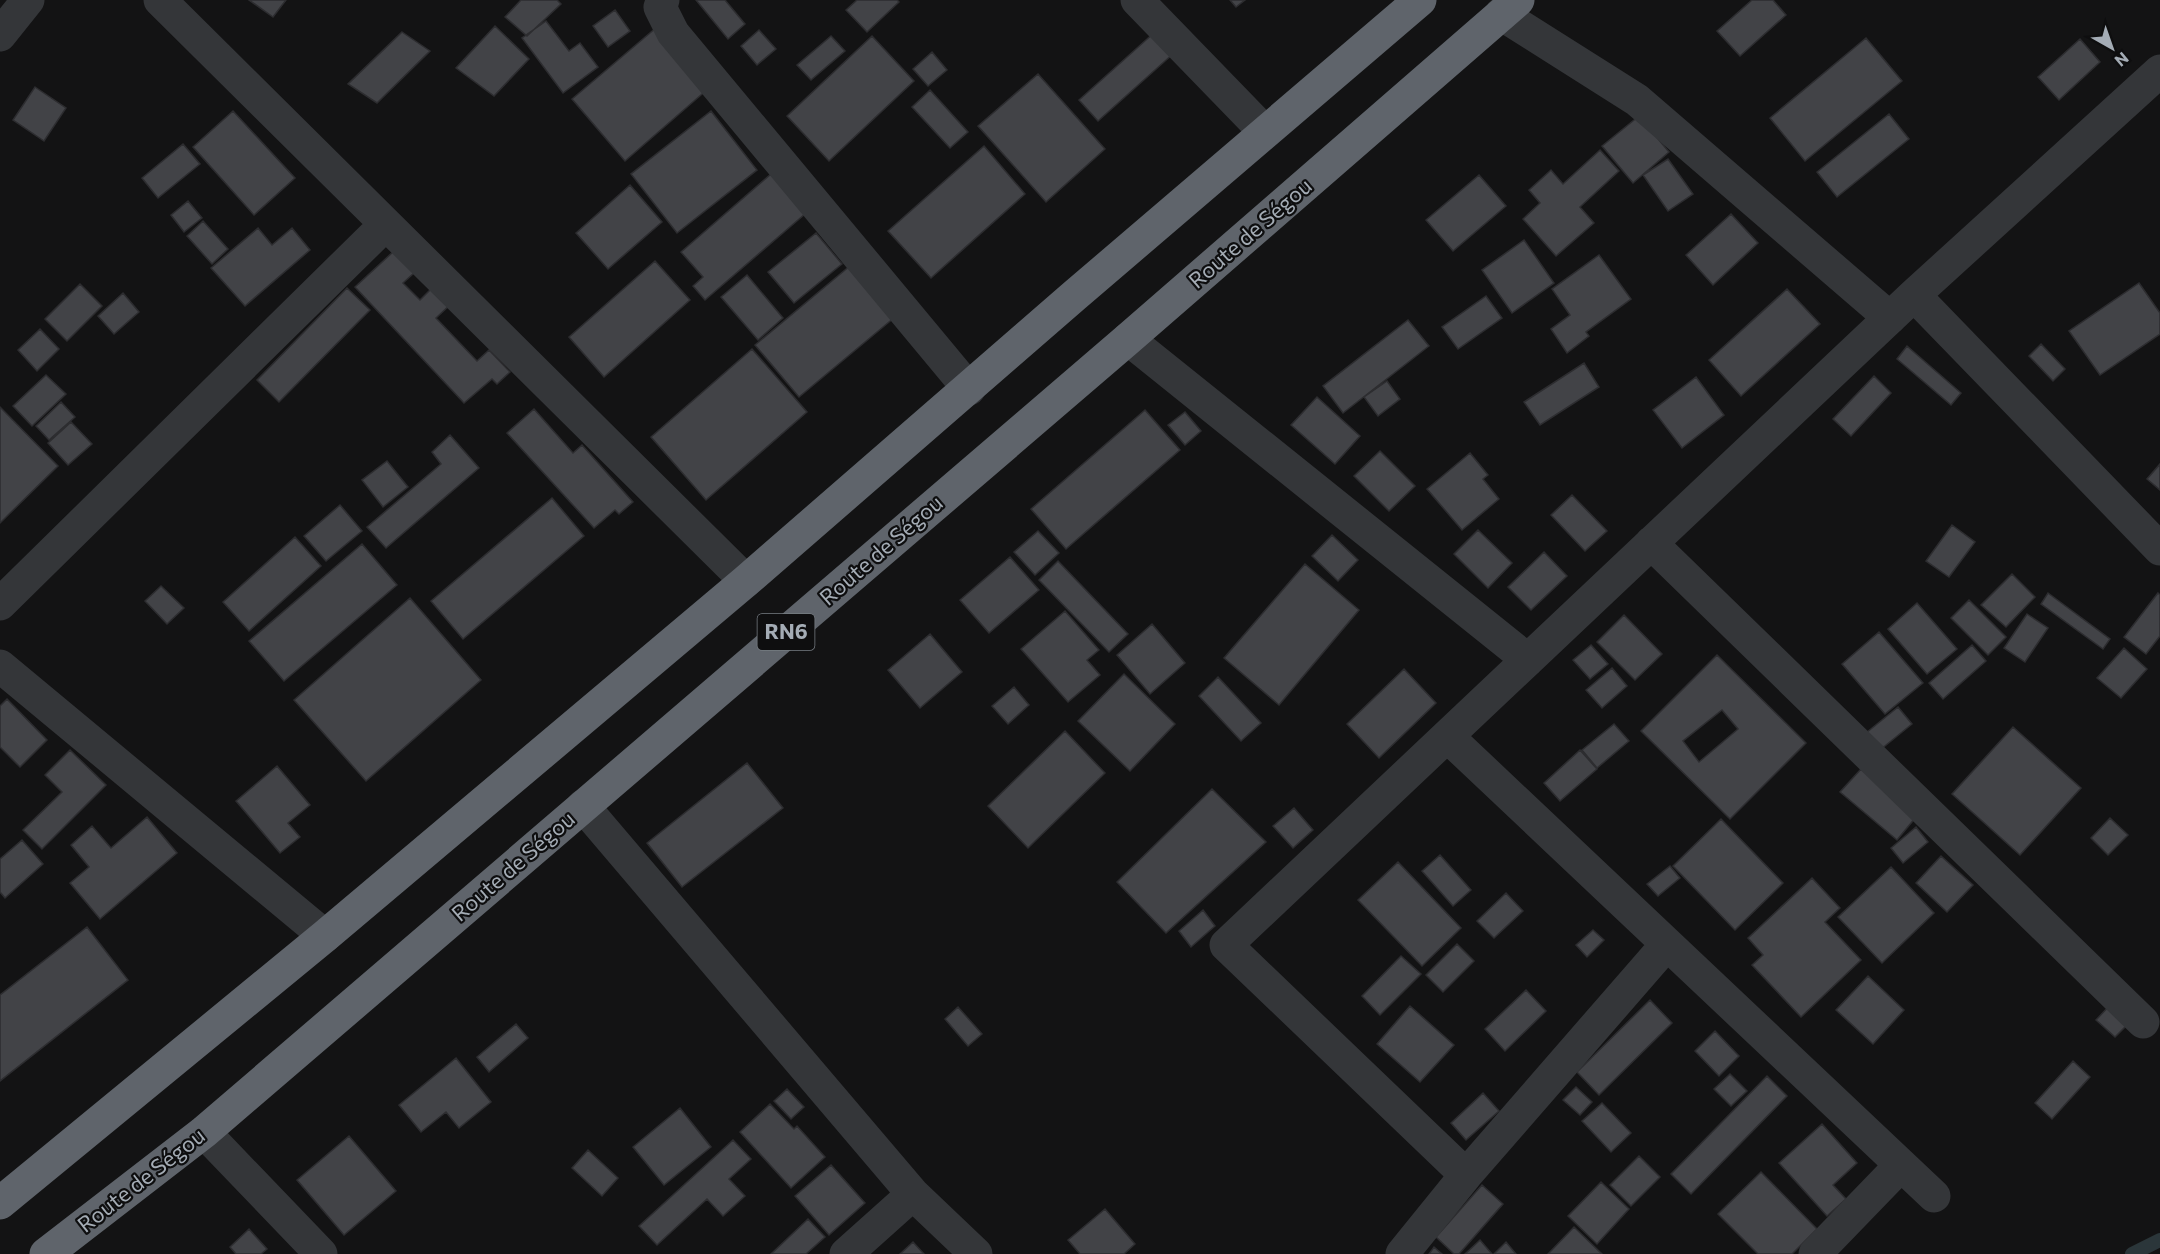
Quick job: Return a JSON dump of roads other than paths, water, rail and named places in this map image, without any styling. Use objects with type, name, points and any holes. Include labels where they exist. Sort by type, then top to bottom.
[{"type":"highway","name":"RN6","points":[[0,1203],[326,936],[746,581],[1420,0]]},
{"type":"highway","name":"Route de Ségou","points":[[46,1254],[204,1132],[1128,339],[1509,7]]},
{"type":"street","points":[[0,35],[28,0]]},
{"type":"street","points":[[160,0],[746,581]]},
{"type":"street","points":[[663,0],[660,7],[673,33],[969,388]]},
{"type":"street","points":[[1137,0],[1266,132]]},
{"type":"street","points":[[1509,7],[1637,100],[1890,318]]},
{"type":"street","points":[[1466,1175],[1226,945],[1914,295],[2160,70]]},
{"type":"street","points":[[0,604],[386,224]]},
{"type":"street","points":[[1914,295],[2160,549]]},
{"type":"street","points":[[1128,339],[1528,660]]},
{"type":"street","points":[[1651,543],[2143,1022]]},
{"type":"street","points":[[3,673],[326,936]]},
{"type":"street","points":[[1447,736],[1934,1196]]},
{"type":"street","points":[[583,806],[913,1194],[976,1254]]},
{"type":"street","points":[[1402,1254],[1466,1175],[1667,944]]},
{"type":"street","points":[[204,1132],[321,1254]]},
{"type":"street","points":[[1815,1254],[1901,1165]]},
{"type":"street","points":[[846,1254],[913,1194]]},
{"type":"waterway","points":[[2132,1254],[2160,1240]]}]
